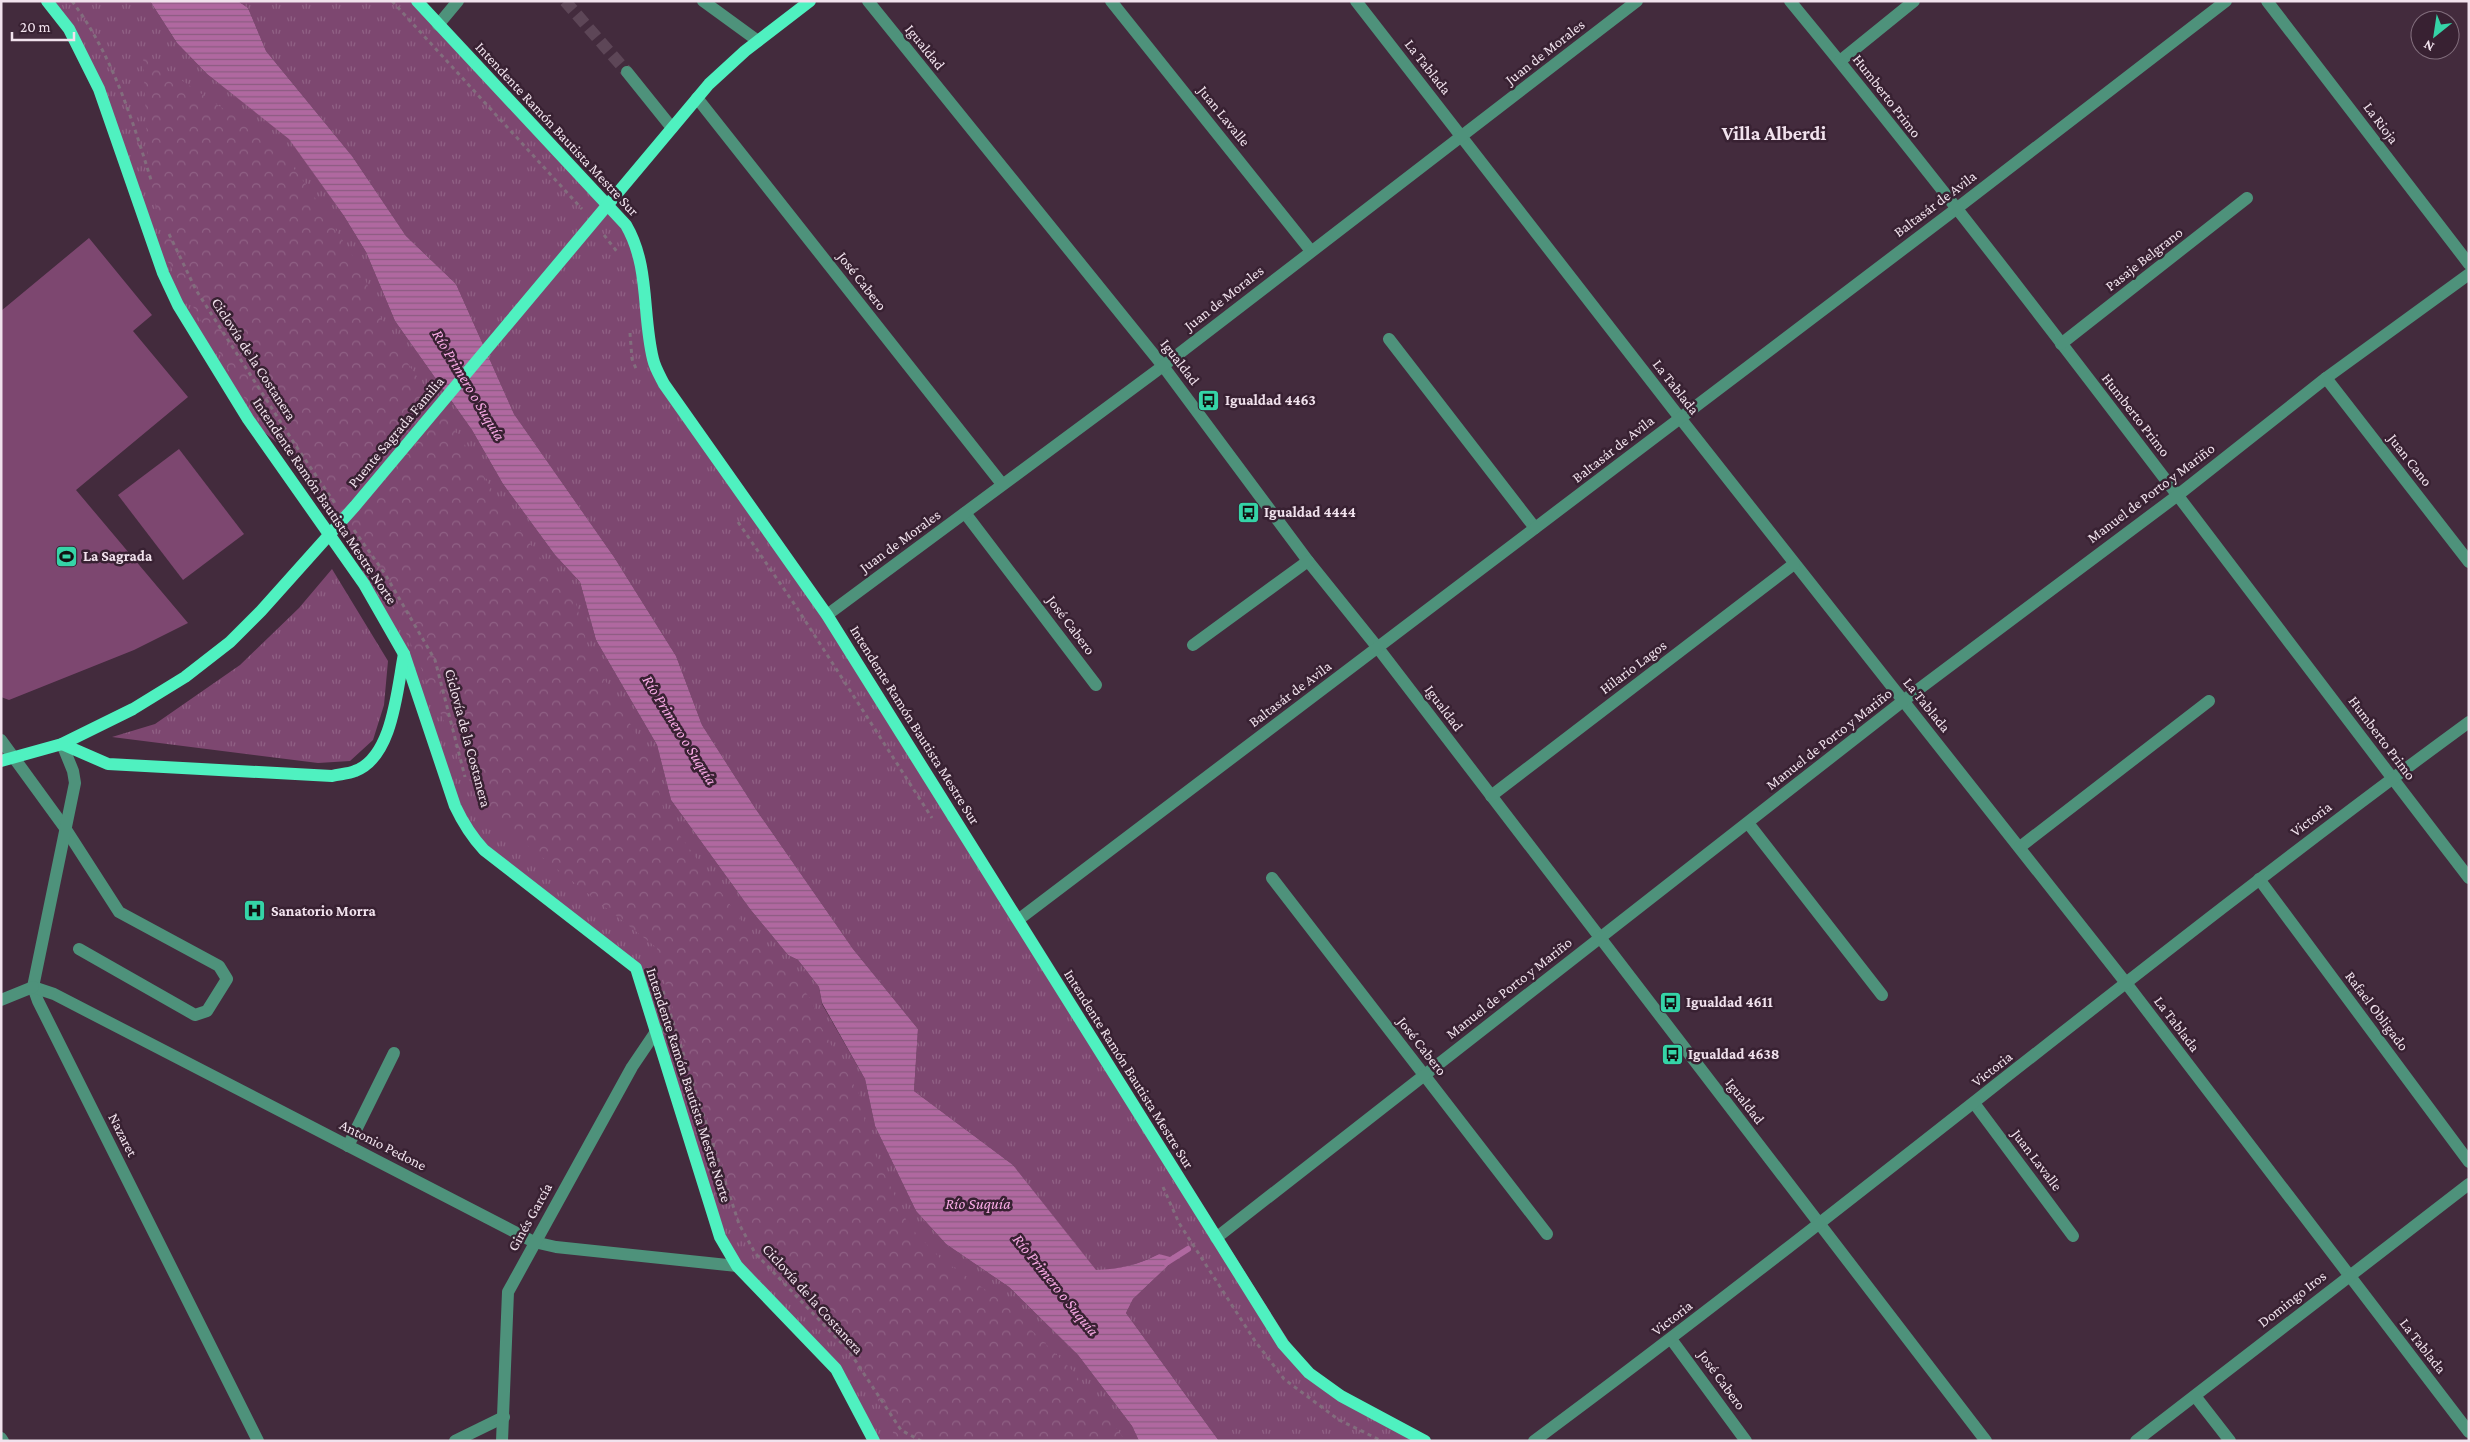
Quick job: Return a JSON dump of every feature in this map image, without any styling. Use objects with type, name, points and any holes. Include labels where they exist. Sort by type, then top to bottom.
[{"type":"main road","name":"Intendente Ramón Bautista Mestre Norte","points":[[47,1],[69,30],[96,82],[162,273],[174,297],[248,419],[364,584],[404,654],[454,806],[472,837],[484,850],[636,968],[657,1030],[720,1237],[737,1266],[836,1369],[874,1441]]},
{"type":"main road","name":"Intendente Ramón Bautista Mestre Sur","points":[[417,1],[626,225],[635,239],[641,258],[653,362],[664,384],[827,615],[1283,1344],[1309,1373],[1341,1396],[1425,1441]]},
{"type":"main road","name":"Puente Sagrada Familia","points":[[1,762],[62,744],[133,709],[208,661],[261,611],[355,506],[697,98],[723,70],[810,1]]},
{"type":"main road","points":[[62,744],[108,764],[332,776],[355,772],[369,763],[378,752],[388,730],[404,654]]},
{"type":"street","points":[[438,25],[458,1]]},
{"type":"street","points":[[703,1],[758,41]]},
{"type":"street","name":"Igualdad","points":[[868,1],[1163,366],[1308,561],[1378,648],[1986,1441]]},
{"type":"street","name":"Juan Lavalle","points":[[1111,1],[1311,251]]},
{"type":"street","name":"La Tablada","points":[[1356,1],[1794,564],[2126,983],[2469,1432]]},
{"type":"street","name":"Juan de Morales","points":[[827,615],[1163,366],[1636,1]]},
{"type":"street","name":"Humberto Primo","points":[[1790,1],[1840,61],[2178,495],[2469,878]]},
{"type":"street","points":[[1840,61],[1914,1]]},
{"type":"street","name":"Baltasár de Avila","points":[[1018,920],[1956,209],[2226,1]]},
{"type":"street","name":"La Rioja","points":[[2267,1],[2469,264]]},
{"type":"street","points":[[627,72],[672,128]]},
{"type":"street","name":"José Cabero","points":[[697,98],[1002,484]]},
{"type":"street","name":"Pasaje Belgrano","points":[[2061,344],[2247,198]]},
{"type":"street","name":"Manuel de Porto y Mariño","points":[[1216,1238],[1903,701],[2178,495],[2326,378],[2469,274]]},
{"type":"street","points":[[1389,339],[1535,528]]},
{"type":"street","name":"Juan Cano","points":[[2326,378],[2469,562]]},
{"type":"street","name":"José Cabero","points":[[966,513],[1096,685]]},
{"type":"street","points":[[1193,645],[1308,561]]},
{"type":"street","name":"Hilario Lagos","points":[[1491,796],[1794,564]]},
{"type":"street","points":[[2020,847],[2208,701]]},
{"type":"street","name":"Victoria","points":[[1534,1441],[1671,1339],[2258,879],[2469,722]]},
{"type":"street","points":[[1,740],[65,828],[119,912],[220,966],[227,980],[207,1011],[195,1015],[79,949]]},
{"type":"street","points":[[1,1000],[33,987],[75,783],[73,771],[62,744]]},
{"type":"street","points":[[1748,823],[1882,995]]},
{"type":"street","name":"José Cabero","points":[[1272,878],[1547,1234]]},
{"type":"street","name":"Rafael Obligado","points":[[2258,879],[2469,1162]]},
{"type":"street","name":"Antonio Pedone","points":[[33,987],[54,994],[534,1242],[556,1247],[737,1266]]},
{"type":"street","name":"Nazaret","points":[[33,987],[42,1010],[258,1441]]},
{"type":"street","name":"Ginés García","points":[[502,1441],[508,1292],[632,1067],[657,1030]]},
{"type":"street","points":[[348,1146],[394,1053]]},
{"type":"street","name":"Juan Lavalle","points":[[1974,1103],[2073,1236]]},
{"type":"street","name":"Domingo Iros","points":[[2136,1441],[2469,1184]]},
{"type":"street","name":"José Cabero","points":[[1671,1339],[1746,1441]]},
{"type":"street","points":[[2195,1396],[2230,1441]]},
{"type":"street","points":[[455,1441],[504,1417]]},
{"type":"path","points":[[72,1],[106,54],[131,113],[154,190]]},
{"type":"path","name":"Ciclovía de la Costanera","points":[[166,227],[196,290],[296,446],[385,574],[435,660],[466,783]]},
{"type":"path","name":"Ciclovía de la Costanera","points":[[662,990],[739,1224],[755,1253],[848,1351],[900,1430],[921,1441]]},
{"type":"green space","points":[[47,1],[150,1],[177,43],[207,74],[289,138],[344,216],[366,252],[395,321],[472,430],[503,484],[555,555],[580,582],[596,640],[657,745],[671,800],[750,909],[788,955],[798,960],[819,987],[822,1004],[865,1079],[875,1126],[916,1211],[946,1244],[1009,1287],[1078,1355],[1132,1426],[1139,1441],[874,1441],[845,1382],[729,1255],[641,978],[472,837],[404,654],[364,584],[355,506],[248,419],[178,305],[99,89]]},
{"type":"green space","points":[[238,1],[417,1],[635,239],[653,362],[827,615],[1309,1373],[1425,1441],[1219,1441],[1126,1313],[1133,1299],[1173,1261],[1159,1254],[1128,1266],[1096,1271],[1013,1165],[914,1091],[918,1029],[853,949],[755,808],[702,725],[676,656],[614,557],[514,414],[456,284],[406,236],[352,156],[266,51],[248,8]]},
{"type":"green space","points":[[143,54],[237,118],[282,153],[310,190],[360,267],[388,335],[465,445],[497,498],[549,570],[574,596],[590,654],[651,760],[665,815],[744,924],[782,970],[792,975],[813,1002],[816,1018],[859,1094],[869,1141],[909,1226],[940,1258],[1003,1302],[1071,1369],[1126,1441],[897,1441],[844,1329],[762,1245],[739,1218],[667,990],[657,948],[482,810],[404,628],[372,563],[245,399],[167,260],[148,166]]},
{"type":"green space","points":[[89,238],[152,315],[133,331],[188,397],[76,490],[188,623],[134,650],[9,700],[1,697],[1,311]]},
{"type":"green space","points":[[179,449],[244,534],[183,580],[118,495]]},
{"type":"green space","points":[[332,569],[388,661],[384,705],[373,740],[350,761],[318,763],[112,737],[155,724],[240,665],[299,608]]},
{"type":"water","name":"Río Suquía","points":[[150,1],[238,1],[248,8],[266,51],[352,156],[406,236],[456,284],[514,414],[614,557],[676,656],[702,725],[755,808],[853,949],[918,1029],[914,1091],[1013,1165],[1096,1270],[1128,1266],[1159,1254],[1170,1257],[1173,1261],[1133,1299],[1126,1313],[1219,1441],[1139,1441],[1132,1426],[1078,1355],[1009,1287],[946,1244],[916,1211],[875,1126],[865,1079],[822,1003],[819,987],[798,960],[788,955],[750,909],[671,800],[657,745],[596,640],[580,582],[555,555],[503,484],[472,430],[395,321],[366,252],[344,216],[289,139],[207,74],[177,43]]},
{"type":"waterway","points":[[1166,1263],[1188,1249]]},
{"type":"tunnel","points":[[565,1],[627,72]]},
{"type":"place","name":"Igualdad 4463","points":[[1209,400]]},
{"type":"place","name":"Igualdad 4444","points":[[1248,512]]},
{"type":"place","name":"La Sagrada","points":[[67,556]]},
{"type":"place","name":"Sanatorio Morra","points":[[255,911]]},
{"type":"place","name":"Igualdad 4611","points":[[1670,1002]]},
{"type":"place","name":"Igualdad 4638","points":[[1672,1054]]},
{"type":"district","name":"Villa Alberdi","points":[[1774,133]]},
{"type":"water label","name":"Río Primero o Suquía","points":[[469,385]]},
{"type":"water label","name":"Río Primero o Suquía","points":[[680,730]]},
{"type":"water label","name":"Río Primero o Suquía","points":[[1056,1285]]}]
